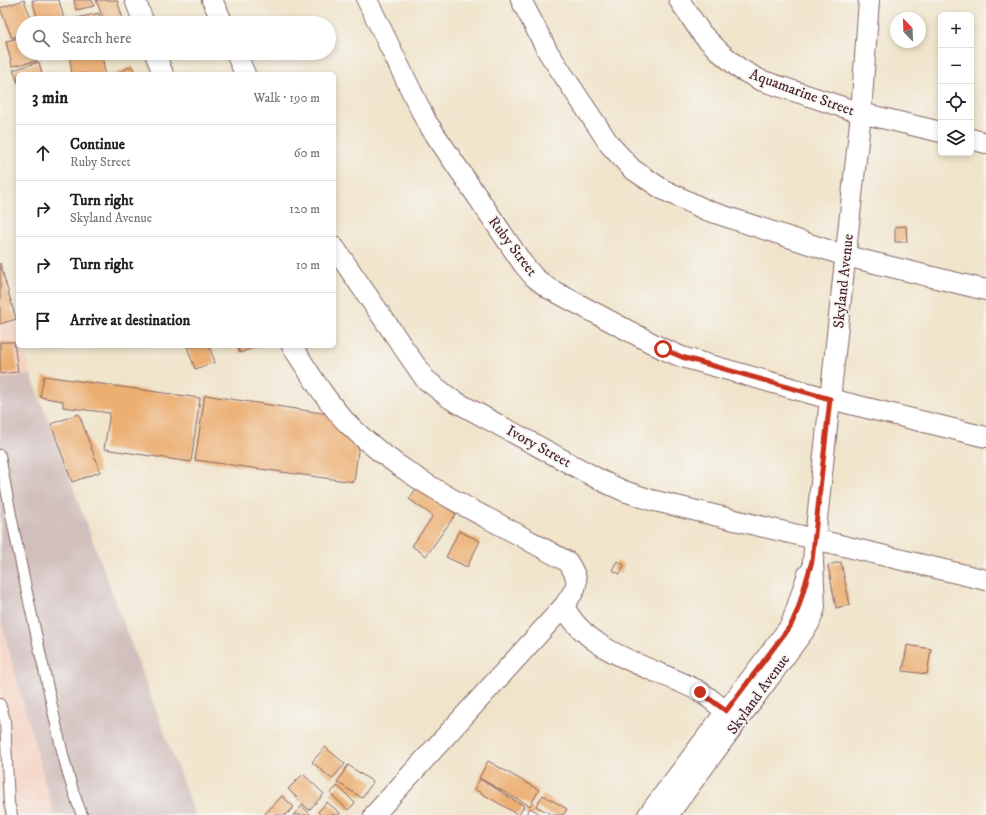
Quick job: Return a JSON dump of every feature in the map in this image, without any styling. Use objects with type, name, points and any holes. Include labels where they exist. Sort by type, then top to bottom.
[{"type":"street","points":[[135,0],[141,16]]},
{"type":"street","points":[[212,0],[220,16]]},
{"type":"street","name":"Ruby Street","points":[[367,0],[426,121],[484,208],[534,277],[548,288],[663,349],[682,357],[830,399],[986,437]]},
{"type":"street","points":[[521,0],[548,52],[610,145],[632,169],[662,189],[706,210],[846,256],[986,290]]},
{"type":"street","name":"Aquamarine Street","points":[[679,0],[702,34],[740,69],[760,80],[861,114],[938,131]]},
{"type":"street","name":"Skyland Avenue","points":[[668,815],[809,624],[815,608],[812,561],[814,538],[861,114],[869,0]]},
{"type":"street","points":[[158,60],[162,72]]},
{"type":"street","points":[[239,60],[245,72]]},
{"type":"street","points":[[974,140],[986,143]]},
{"type":"street","name":"Ivory Street","points":[[336,250],[425,379],[451,398],[624,492],[651,500],[986,580]]},
{"type":"street","points":[[293,348],[317,384],[348,424],[393,461],[457,503],[568,562],[576,576],[576,586],[564,606],[374,815]]},
{"type":"street","name":"Skyland Avenue","points":[[648,815],[791,625],[798,609],[812,561]]},
{"type":"street","points":[[564,606],[571,619],[579,628],[598,641],[629,661],[700,692],[726,711]]},
{"type":"lane","points":[[0,455],[8,503],[38,645],[70,782],[82,815]]},
{"type":"lane","points":[[0,704],[5,720],[9,803],[12,815]]},
{"type":"shaded area","points":[[0,262],[16,321],[16,348],[24,348],[31,375],[0,379]]},
{"type":"shaded area","points":[[31,375],[195,815],[54,815],[0,618],[0,379]]},
{"type":"shaded area","points":[[0,618],[54,815],[0,815]]},
{"type":"building","points":[[24,0],[30,16],[16,16],[16,37],[12,38],[0,8]]},
{"type":"building","points":[[32,0],[59,0],[63,16],[37,16]]},
{"type":"building","points":[[74,0],[92,0],[94,6],[76,10]]},
{"type":"building","points":[[96,0],[117,0],[122,16],[102,16]]},
{"type":"building","points":[[99,13],[100,16],[86,16]]},
{"type":"building","points":[[16,39],[16,60],[37,61],[12,66],[6,41]]},
{"type":"building","points":[[70,60],[103,60],[105,72],[72,72]]},
{"type":"building","points":[[39,62],[42,72],[16,72],[16,78],[13,70]]},
{"type":"building","points":[[132,66],[135,72],[119,72]]},
{"type":"building","points":[[906,226],[907,242],[895,242],[895,227]]},
{"type":"building","points":[[0,263],[16,319],[0,324]]},
{"type":"building","points":[[0,342],[14,342],[18,372],[0,374]]},
{"type":"building","points":[[187,348],[210,348],[215,362],[195,369]]},
{"type":"building","points":[[238,348],[252,348],[240,353]]},
{"type":"building","points":[[44,376],[200,398],[191,462],[104,449],[110,413],[63,407],[63,401],[40,397]]},
{"type":"building","points":[[205,395],[341,416],[359,443],[354,482],[195,460]]},
{"type":"building","points":[[79,414],[100,472],[72,482],[51,424]]},
{"type":"building","points":[[417,487],[456,514],[426,556],[412,546],[433,516],[409,499]]},
{"type":"building","points":[[459,531],[480,541],[467,567],[446,557]]},
{"type":"building","points":[[617,561],[624,565],[620,574],[612,570]]},
{"type":"building","points":[[841,562],[850,605],[836,608],[828,565]]},
{"type":"building","points":[[907,645],[931,649],[927,674],[903,671]]},
{"type":"building","points":[[325,747],[345,764],[332,779],[312,762]]},
{"type":"building","points":[[488,761],[539,790],[530,806],[479,778]]},
{"type":"building","points":[[348,765],[373,782],[362,798],[337,782]]},
{"type":"building","points":[[303,774],[324,794],[309,810],[288,789]]},
{"type":"building","points":[[480,779],[524,806],[519,815],[474,789]]},
{"type":"building","points":[[338,786],[355,803],[348,810],[330,793]]},
{"type":"building","points":[[543,795],[567,809],[563,815],[552,815],[536,806]]},
{"type":"building","points":[[282,796],[294,807],[286,815],[264,815]]},
{"type":"building","points":[[327,802],[340,813],[339,815],[321,815],[318,812]]},
{"type":"building","points":[[302,806],[311,815],[293,815]]},
{"type":"building","points":[[530,808],[542,815],[525,815]]},
{"type":"route","points":[[663,349],[682,357],[830,399],[812,561],[798,609],[791,625],[726,711],[700,692]]}]
